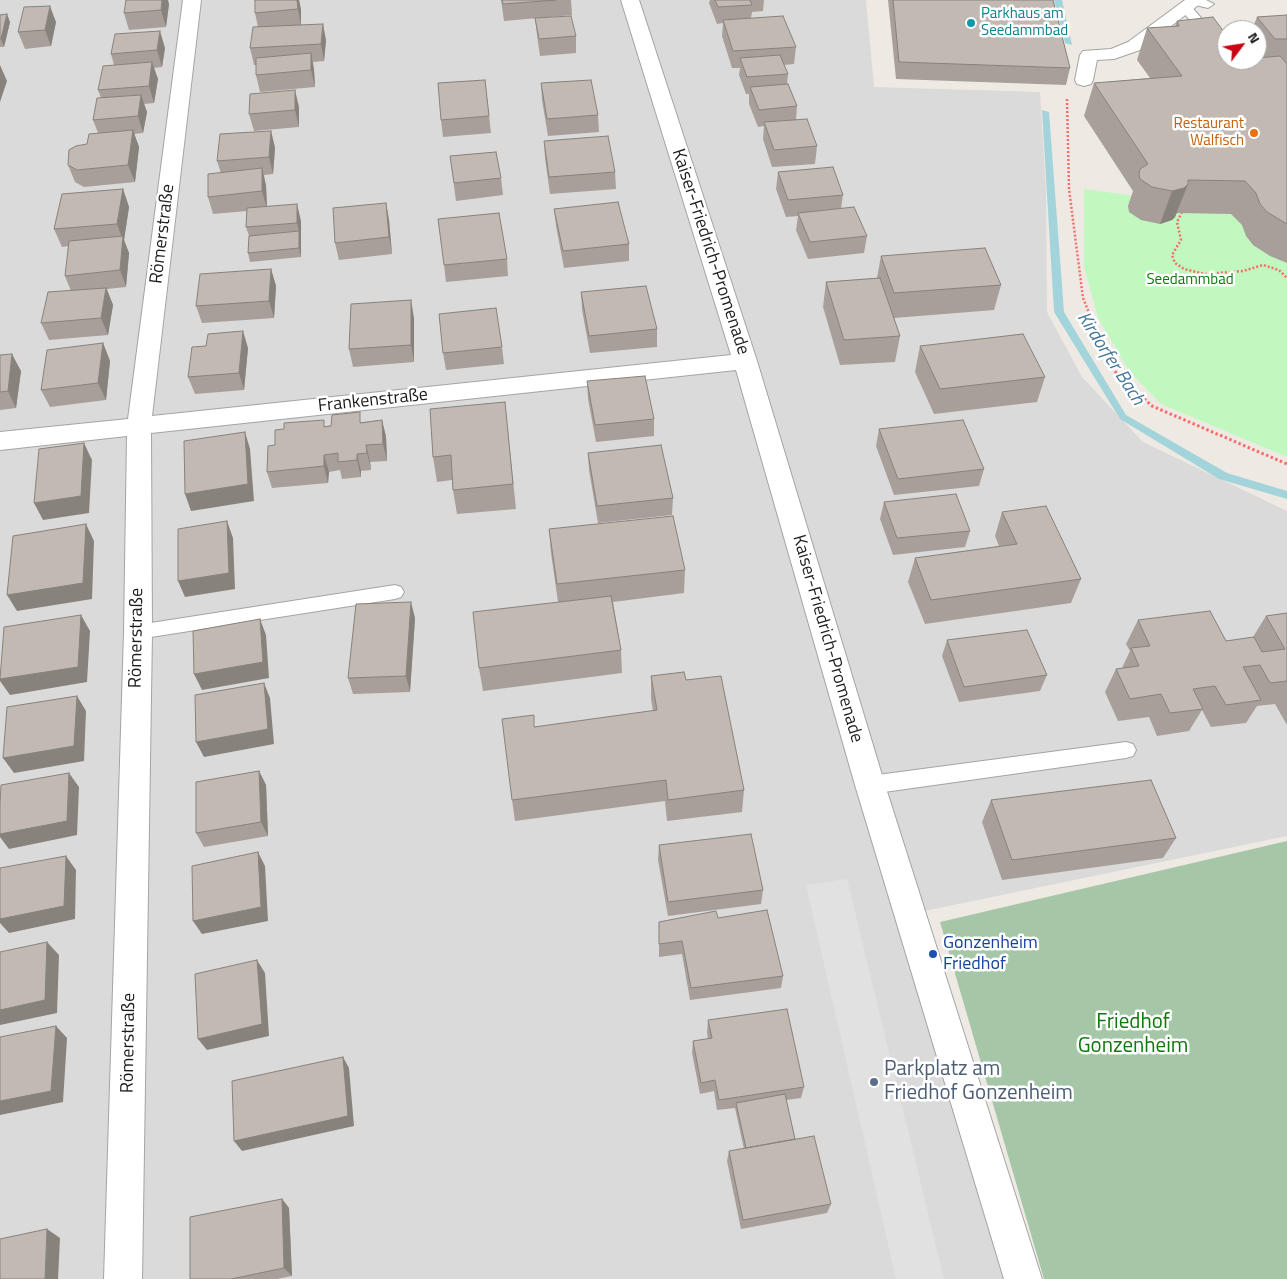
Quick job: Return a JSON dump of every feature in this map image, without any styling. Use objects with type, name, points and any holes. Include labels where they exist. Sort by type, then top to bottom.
[{"type":"street","name":"Römerstraße","points":[[123,1279],[138,632],[139,426],[192,0]]},
{"type":"street","name":"Kaiser-Friedrich-Promenade","points":[[630,0],[745,361],[870,785],[924,954],[1023,1279]]},
{"type":"street","points":[[1084,80],[1089,55],[1114,54],[1134,46],[1196,3]]},
{"type":"street","name":"Frankenstraße","points":[[0,441],[745,361]]},
{"type":"lane","points":[[1196,3],[1217,43],[1198,45]]},
{"type":"lane","points":[[1114,54],[1152,50]]},
{"type":"lane","points":[[138,632],[395,592]]},
{"type":"lane","points":[[870,785],[1126,750]]},
{"type":"path","points":[[1066,100],[1069,189],[1083,298],[1109,366],[1152,406],[1287,464]]},
{"type":"path","points":[[1182,212],[1177,222],[1181,240],[1172,255],[1176,263],[1184,269],[1205,274],[1243,271],[1263,265],[1279,270],[1287,278]]},
{"type":"shaded area","points":[[0,0],[866,0],[874,87],[1040,92],[1046,192],[1047,312],[1082,377],[1143,442],[1287,511],[1287,836],[910,914],[1023,1279],[0,1279]]},
{"type":"shaded area","name":"Parkplatz am Friedhof Gonzenheim","points":[[847,879],[944,1279],[896,1279],[806,885]]},
{"type":"green space","name":"Seedammbad","points":[[1287,46],[1287,457],[1161,404],[1129,371],[1098,318],[1084,267],[1084,189],[1136,196],[1084,116],[1171,107],[1137,60],[1168,58],[1233,92],[1250,70],[1267,70],[1267,55]]},
{"type":"green space","name":"Friedhof Gonzenheim","points":[[1287,841],[1287,1279],[1044,1279],[940,922]]},
{"type":"building","points":[[126,0],[162,0],[161,10],[124,13]]},
{"type":"building","points":[[255,0],[297,0],[298,9],[255,13]]},
{"type":"building","points":[[502,0],[556,0],[503,4]]},
{"type":"building","points":[[715,0],[750,0],[752,5],[718,7]]},
{"type":"building","name":"Parkhaus am Seedammbad","points":[[893,0],[1053,0],[1070,68],[899,62]]},
{"type":"building","points":[[50,6],[45,30],[18,32],[24,7]]},
{"type":"building","points":[[7,14],[1,39],[0,39],[0,15]]},
{"type":"building","points":[[1287,15],[1287,39],[1275,39],[1267,29],[1267,20],[1259,20],[1257,17]]},
{"type":"building","points":[[571,16],[576,36],[539,39],[535,18]]},
{"type":"building","points":[[783,16],[796,47],[733,51],[723,20]]},
{"type":"building","name":"Seedammbad","points":[[1213,17],[1217,22],[1217,70],[1267,70],[1267,57],[1280,56],[1287,64],[1287,224],[1267,212],[1260,204],[1256,193],[1245,181],[1188,180],[1188,184],[1184,188],[1172,191],[1152,187],[1140,179],[1140,169],[1148,164],[1094,83],[1182,76],[1147,28],[1179,26],[1177,21]]},
{"type":"building","points":[[323,24],[321,44],[250,48],[253,27]]},
{"type":"building","points":[[160,31],[157,50],[111,54],[115,34]]},
{"type":"building","points":[[311,53],[311,70],[256,75],[256,58]]},
{"type":"building","points":[[780,55],[788,74],[747,77],[740,58]]},
{"type":"building","points":[[152,62],[149,86],[98,90],[103,66]]},
{"type":"building","points":[[485,80],[489,116],[441,120],[438,83]]},
{"type":"building","points":[[591,80],[598,115],[547,119],[541,83]]},
{"type":"building","points":[[788,84],[797,106],[759,110],[750,87]]},
{"type":"building","points":[[295,90],[295,110],[249,114],[250,94]]},
{"type":"building","points":[[141,95],[138,116],[93,120],[97,98]]},
{"type":"building","points":[[807,119],[817,146],[774,150],[764,122]]},
{"type":"building","points":[[133,130],[128,165],[77,170],[68,165],[69,150],[76,146],[87,144],[89,134]]},
{"type":"building","points":[[271,131],[269,157],[217,161],[220,134]]},
{"type":"building","points":[[608,136],[615,172],[549,177],[544,141]]},
{"type":"building","points":[[496,152],[501,178],[454,183],[450,156]]},
{"type":"building","points":[[833,167],[843,195],[788,200],[778,172]]},
{"type":"building","points":[[262,168],[262,191],[208,197],[208,174]]},
{"type":"building","points":[[123,189],[117,224],[54,229],[62,194]]},
{"type":"building","points":[[618,202],[629,244],[563,251],[554,209]]},
{"type":"building","points":[[386,203],[389,237],[335,243],[333,208]]},
{"type":"building","points":[[297,204],[297,223],[246,227],[247,208]]},
{"type":"building","points":[[854,207],[867,236],[810,242],[798,213]]},
{"type":"building","points":[[499,213],[507,259],[444,265],[438,219]]},
{"type":"building","points":[[299,231],[299,248],[248,253],[249,236]]},
{"type":"building","points":[[123,236],[120,270],[65,276],[69,241]]},
{"type":"building","points":[[985,248],[1001,285],[894,293],[881,256]]},
{"type":"building","points":[[271,269],[269,301],[196,306],[200,274]]},
{"type":"building","points":[[880,278],[900,336],[844,340],[826,282]]},
{"type":"building","points":[[646,286],[657,329],[589,336],[581,292]]},
{"type":"building","points":[[106,288],[101,318],[41,323],[48,292]]},
{"type":"building","points":[[411,300],[411,345],[349,349],[351,304]]},
{"type":"building","points":[[496,308],[502,347],[443,353],[439,314]]},
{"type":"building","points":[[243,331],[239,373],[188,377],[192,347],[206,346],[208,334]]},
{"type":"building","points":[[1023,334],[1045,377],[940,389],[920,346]]},
{"type":"building","points":[[103,343],[98,383],[41,390],[47,350]]},
{"type":"building","points":[[12,354],[8,391],[0,392],[0,355]]},
{"type":"building","points":[[645,376],[654,419],[595,425],[587,381]]},
{"type":"building","points":[[505,402],[513,484],[453,490],[451,455],[433,457],[430,409]]},
{"type":"building","points":[[360,412],[360,423],[382,420],[383,444],[366,445],[367,453],[357,454],[357,460],[338,462],[338,453],[324,455],[324,466],[267,472],[268,446],[275,445],[275,430],[284,429],[284,423],[324,420],[324,427],[331,426],[332,415]]},
{"type":"building","points":[[963,420],[984,469],[898,479],[879,429]]},
{"type":"building","points":[[245,432],[248,484],[185,494],[184,441]]},
{"type":"building","points":[[84,443],[81,496],[34,503],[39,449]]},
{"type":"building","points":[[661,445],[673,498],[597,506],[588,453]]},
{"type":"building","points":[[956,494],[970,531],[897,538],[884,502]]},
{"type":"building","points":[[1046,506],[1081,579],[931,600],[915,558],[1017,544],[1002,512]]},
{"type":"building","points":[[673,516],[685,570],[557,584],[549,529]]},
{"type":"building","points":[[227,521],[229,573],[178,581],[178,529]]},
{"type":"building","points":[[86,524],[83,583],[7,595],[13,536]]},
{"type":"building","points":[[611,596],[621,650],[479,668],[473,612]]},
{"type":"building","points":[[411,602],[406,676],[348,678],[356,604]]},
{"type":"building","points":[[1210,611],[1226,641],[1254,637],[1262,652],[1285,649],[1266,616],[1287,613],[1287,681],[1270,683],[1260,665],[1243,667],[1261,700],[1226,705],[1215,686],[1193,689],[1203,709],[1170,713],[1161,694],[1130,699],[1116,669],[1139,666],[1131,648],[1150,646],[1138,620]]},
{"type":"building","points":[[81,615],[78,667],[0,679],[4,627]]},
{"type":"building","points":[[260,619],[263,662],[194,674],[193,631]]},
{"type":"building","points":[[1027,630],[1047,675],[964,687],[947,640]]},
{"type":"building","points":[[684,672],[686,680],[721,676],[744,790],[668,800],[666,780],[512,800],[502,719],[534,715],[534,727],[657,710],[651,676]]},
{"type":"building","points":[[264,683],[268,729],[196,742],[195,695]]},
{"type":"building","points":[[77,696],[74,746],[3,758],[7,707]]},
{"type":"building","points":[[259,771],[261,822],[196,833],[196,782]]},
{"type":"building","points":[[69,773],[67,821],[0,834],[1,785]]},
{"type":"building","points":[[1151,780],[1176,838],[1012,860],[991,800]]},
{"type":"building","points":[[751,834],[763,890],[668,902],[659,845]]},
{"type":"building","points":[[258,852],[261,907],[193,921],[192,866]]},
{"type":"building","points":[[66,856],[64,906],[0,919],[0,868]]},
{"type":"building","points":[[767,910],[783,976],[691,988],[682,941],[659,944],[659,922],[716,911],[718,918]]},
{"type":"building","points":[[47,942],[45,1000],[0,1010],[0,952]]},
{"type":"building","points":[[257,960],[262,1024],[198,1039],[195,974]]},
{"type":"building","points":[[787,1009],[804,1087],[719,1100],[715,1080],[701,1083],[693,1041],[712,1038],[708,1020]]},
{"type":"building","points":[[56,1026],[51,1091],[0,1101],[0,1037]]},
{"type":"building","points":[[343,1057],[348,1116],[234,1141],[232,1081]]},
{"type":"building","points":[[785,1094],[795,1139],[746,1148],[736,1103]]},
{"type":"building","points":[[814,1136],[831,1204],[743,1220],[729,1151]]},
{"type":"building","points":[[282,1199],[284,1268],[231,1279],[190,1279],[190,1217]]},
{"type":"building","points":[[47,1229],[45,1279],[0,1279],[0,1239]]},
{"type":"waterway","name":"Kirdorfer Bach","points":[[1058,0],[1069,43]]},
{"type":"waterway","name":"Kirdorfer Bach","points":[[1045,112],[1059,312],[1123,417],[1223,476],[1287,495]]},
{"type":"place","name":"Parkhaus am Seedammbad","points":[[971,23]]},
{"type":"place","name":"Restaurant Walfisch","points":[[1254,133]]},
{"type":"place","name":"Gonzenheim Friedhof","points":[[933,954]]},
{"type":"place","name":"Parkplatz am Friedhof Gonzenheim","points":[[874,1082]]}]
